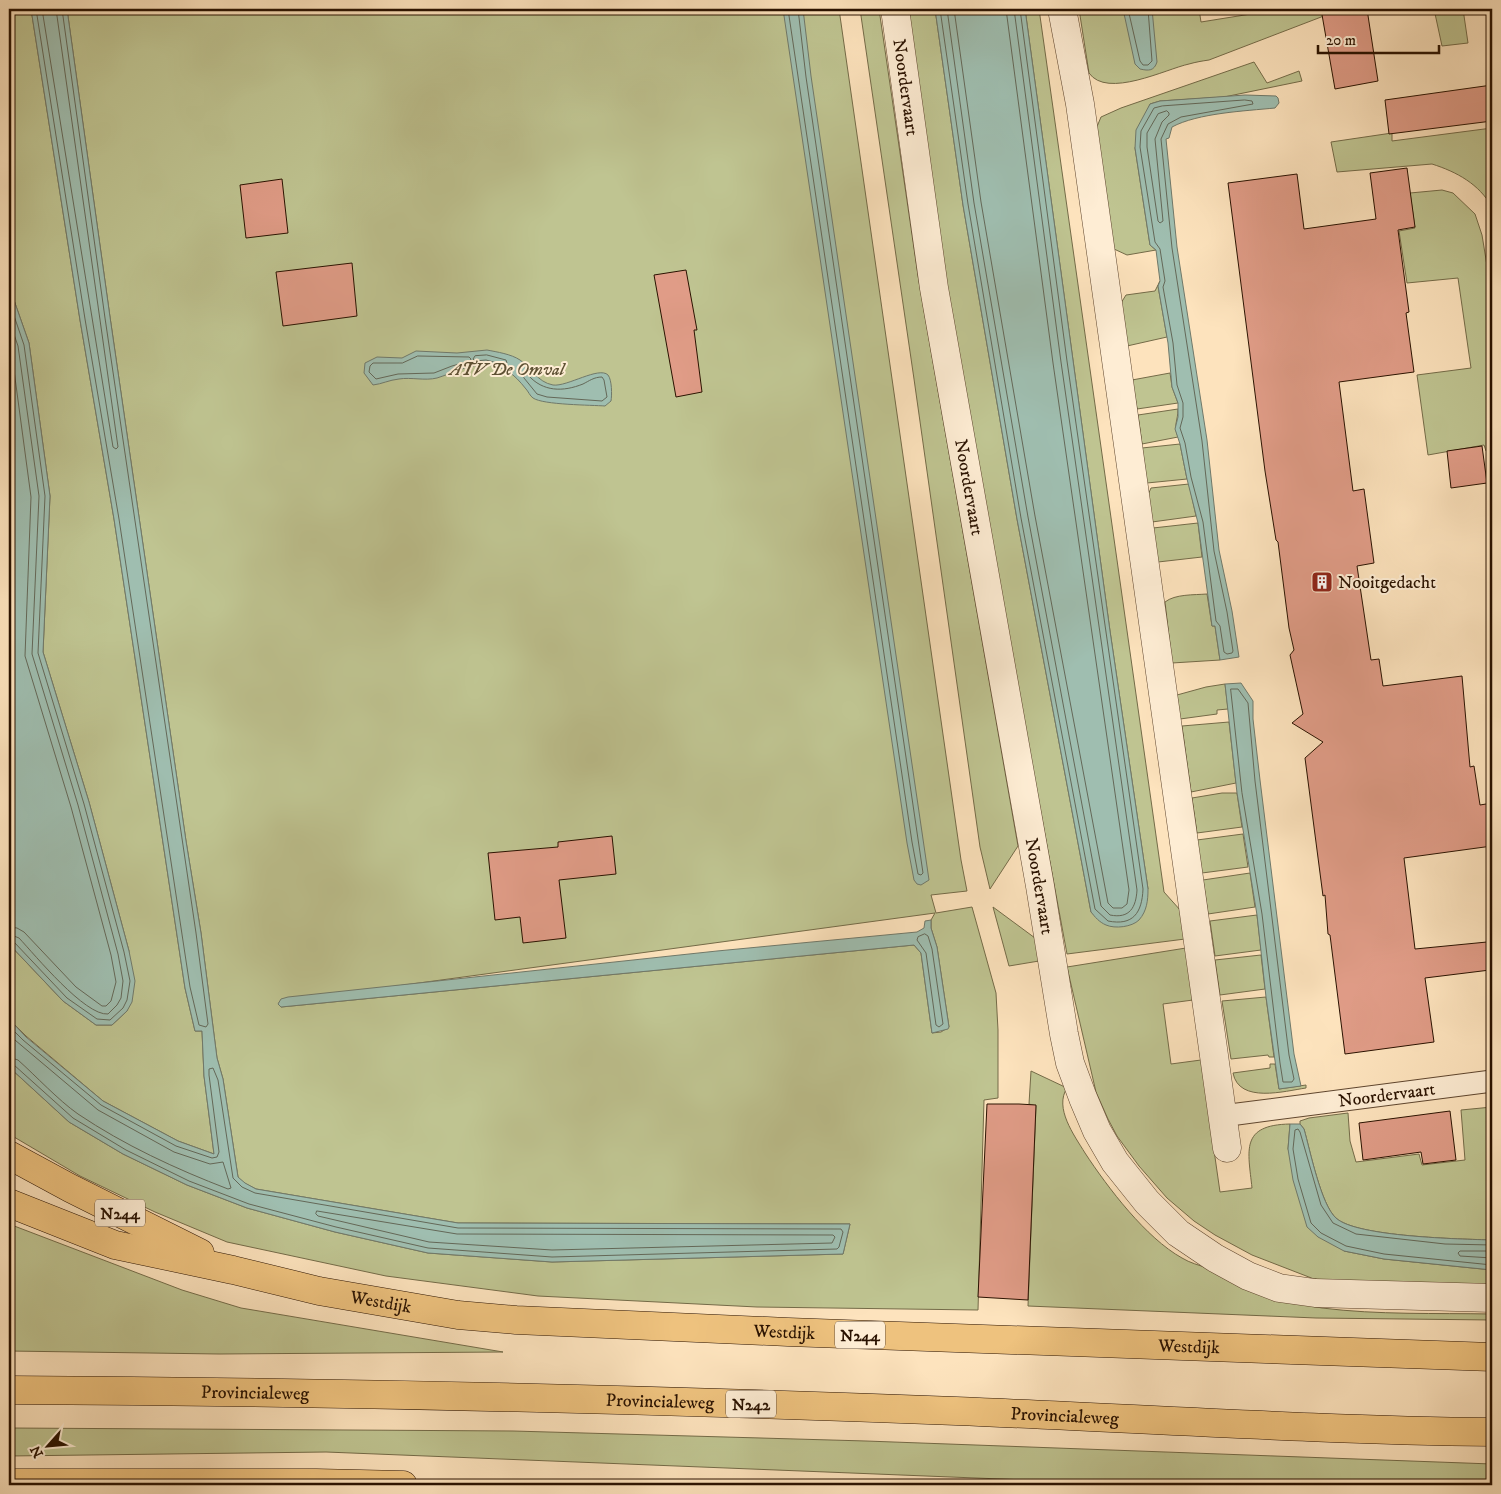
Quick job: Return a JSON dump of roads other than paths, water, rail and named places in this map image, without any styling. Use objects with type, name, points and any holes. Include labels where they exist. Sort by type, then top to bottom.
[{"type":"main road","name":"Westdijk","points":[[9,1155],[233,1270]]},
{"type":"main road","name":"Westdijk","points":[[9,1203],[115,1245],[233,1270],[319,1291],[458,1315],[516,1320],[1096,1344],[1492,1357]]},
{"type":"main road","name":"Provincialeweg","points":[[9,1390],[517,1397],[946,1410],[1302,1427],[1492,1432]]},
{"type":"main road","points":[[9,1483],[316,1483],[403,1485]]},
{"type":"street","name":"Noordervaart","points":[[895,9],[934,288],[1070,1064],[1097,1131],[1115,1162],[1147,1202],[1178,1233],[1215,1258],[1248,1276],[1279,1288],[1315,1293],[1492,1298]]},
{"type":"street","points":[[1062,9],[1080,104],[1227,1148]]},
{"type":"lane","name":"Noordervaart","points":[[1222,1116],[1492,1080]]},
{"type":"water","points":[[31,9],[67,9],[110,317],[201,933],[217,1058],[223,1079],[238,1177],[256,1189],[458,1223],[850,1224],[843,1254],[552,1262],[428,1253],[335,1232],[247,1208],[187,1185],[123,1154],[69,1122],[9,1067],[9,1019],[26,1037],[103,1101],[178,1141],[214,1154],[204,1076],[202,1031],[195,1031],[185,988],[114,519],[80,320]]},
{"type":"water","points":[[783,9],[803,9],[811,76],[929,880],[921,885],[917,884],[914,880],[907,843]]},
{"type":"water","points":[[935,9],[1025,9],[1110,631],[1148,889],[1144,913],[1139,920],[1128,926],[1114,927],[1106,925],[1099,921],[1091,912],[1017,519],[963,205]]},
{"type":"water","points":[[1123,9],[1152,9],[1157,62],[1151,70],[1140,69],[1135,64]]},
{"type":"water","points":[[1245,95],[1276,96],[1279,103],[1275,108],[1222,113],[1183,122],[1172,127],[1169,138],[1166,139],[1177,247],[1207,440],[1219,550],[1232,611],[1239,657],[1220,660],[1215,626],[1212,626],[1198,523],[1175,429],[1178,417],[1178,403],[1172,387],[1168,343],[1158,286],[1160,281],[1156,250],[1150,245],[1135,148],[1136,130],[1150,104],[1160,101]]},
{"type":"water","points":[[9,286],[29,343],[50,496],[43,652],[89,802],[129,951],[135,981],[132,1002],[127,1011],[112,1025],[96,1025],[63,1001],[9,944]]},
{"type":"water","points":[[487,350],[516,358],[543,381],[553,385],[604,373],[608,375],[610,380],[611,401],[605,406],[538,400],[532,397],[513,375],[504,369],[485,365],[472,366],[432,379],[392,380],[373,385],[364,373],[365,363],[377,357],[402,358],[416,351],[457,353]]},
{"type":"water","points":[[1241,683],[1253,701],[1253,719],[1260,780],[1294,1054],[1301,1086],[1279,1089],[1257,915],[1237,793],[1225,684]]},
{"type":"water","points":[[931,920],[949,1027],[948,1029],[932,1033],[921,953],[914,945],[281,1007],[278,1004],[281,999],[288,997],[717,951],[917,932],[924,928],[925,921]]},
{"type":"water","points":[[1290,1124],[1300,1124],[1304,1129],[1321,1190],[1336,1218],[1347,1224],[1386,1233],[1434,1238],[1492,1240],[1492,1270],[1384,1259],[1344,1251],[1318,1237],[1307,1227],[1293,1180],[1288,1149]]},
{"type":"place","name":"Nooitgedacht","points":[[1322,582]]},
{"type":"park label","name":"ATV De Omval","points":[[507,369]]}]
